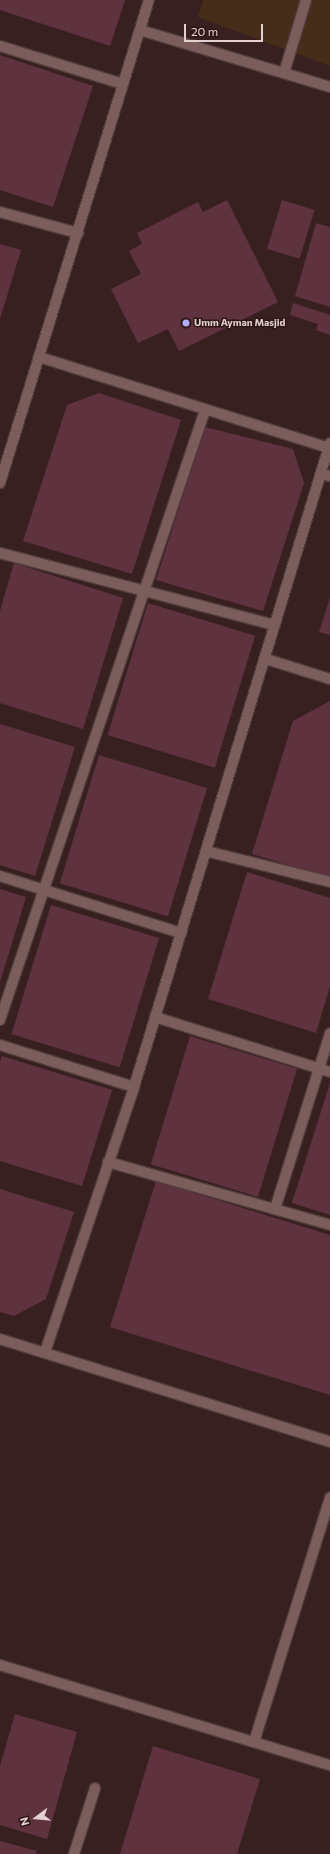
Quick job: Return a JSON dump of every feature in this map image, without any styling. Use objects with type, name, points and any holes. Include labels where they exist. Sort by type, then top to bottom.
[{"type":"street","points":[[0,483],[149,0]]},
{"type":"street","points":[[284,73],[306,0]]},
{"type":"street","points":[[140,30],[330,87]]},
{"type":"street","points":[[0,46],[123,84]]},
{"type":"street","points":[[0,212],[78,233]]},
{"type":"street","points":[[39,358],[205,410],[329,446],[325,475],[275,625],[266,659],[134,1087],[44,1352]]},
{"type":"street","points":[[0,1020],[205,410]]},
{"type":"street","points":[[0,553],[275,625]]},
{"type":"street","points":[[266,659],[330,679]]},
{"type":"street","points":[[206,852],[330,882]]},
{"type":"street","points":[[0,876],[181,933]]},
{"type":"street","points":[[155,1017],[330,1072]]},
{"type":"street","points":[[275,1209],[330,1033]]},
{"type":"street","points":[[0,1045],[134,1087]]},
{"type":"street","points":[[108,1162],[330,1225]]},
{"type":"street","points":[[0,1339],[330,1442]]},
{"type":"street","points":[[254,1742],[330,1498]]},
{"type":"street","points":[[0,1665],[330,1765]]},
{"type":"street","points":[[74,1854],[96,1788]]},
{"type":"shaded area","points":[[203,0],[330,0],[330,66],[198,17]]},
{"type":"building","points":[[0,0],[125,0],[110,46],[0,10]]},
{"type":"building","points":[[0,55],[93,86],[53,207],[0,190]]},
{"type":"building","points":[[227,200],[278,302],[179,351],[168,329],[138,343],[111,289],[141,274],[129,251],[142,244],[137,233],[198,202],[203,212]]},
{"type":"building","points":[[282,200],[315,210],[300,259],[267,249]]},
{"type":"building","points":[[316,223],[330,227],[330,307],[295,296]]},
{"type":"building","points":[[0,244],[21,250],[0,319]]},
{"type":"building","points":[[293,303],[330,315],[330,335],[316,330],[318,324],[290,315]]},
{"type":"building","points":[[99,393],[181,420],[132,574],[23,541],[67,405]]},
{"type":"building","points":[[205,427],[293,449],[304,483],[263,611],[156,580]]},
{"type":"building","points":[[14,563],[123,598],[83,729],[0,703],[0,611]]},
{"type":"building","points":[[330,598],[330,635],[319,632]]},
{"type":"building","points":[[148,603],[255,636],[215,768],[108,735]]},
{"type":"building","points":[[330,701],[330,878],[252,854],[293,721]]},
{"type":"building","points":[[0,724],[75,747],[35,876],[0,865]]},
{"type":"building","points":[[99,755],[207,788],[168,916],[60,883]]},
{"type":"building","points":[[247,872],[330,898],[330,986],[316,1033],[208,999]]},
{"type":"building","points":[[0,889],[26,897],[0,982]]},
{"type":"building","points":[[51,905],[159,938],[120,1067],[12,1034]]},
{"type":"building","points":[[190,1036],[297,1069],[258,1197],[151,1164]]},
{"type":"building","points":[[2,1056],[112,1090],[82,1186],[0,1161],[0,1063]]},
{"type":"building","points":[[330,1083],[330,1215],[292,1203]]},
{"type":"building","points":[[156,1181],[330,1235],[330,1395],[110,1327]]},
{"type":"building","points":[[0,1189],[74,1212],[46,1299],[14,1316],[0,1312]]},
{"type":"building","points":[[15,1714],[77,1732],[47,1839],[0,1825],[0,1766]]},
{"type":"building","points":[[153,1746],[260,1779],[237,1854],[120,1854]]},
{"type":"building","points":[[0,1841],[37,1851],[36,1854],[0,1854]]},
{"type":"place","name":"Umm Ayman Masjid","points":[[186,323]]}]
